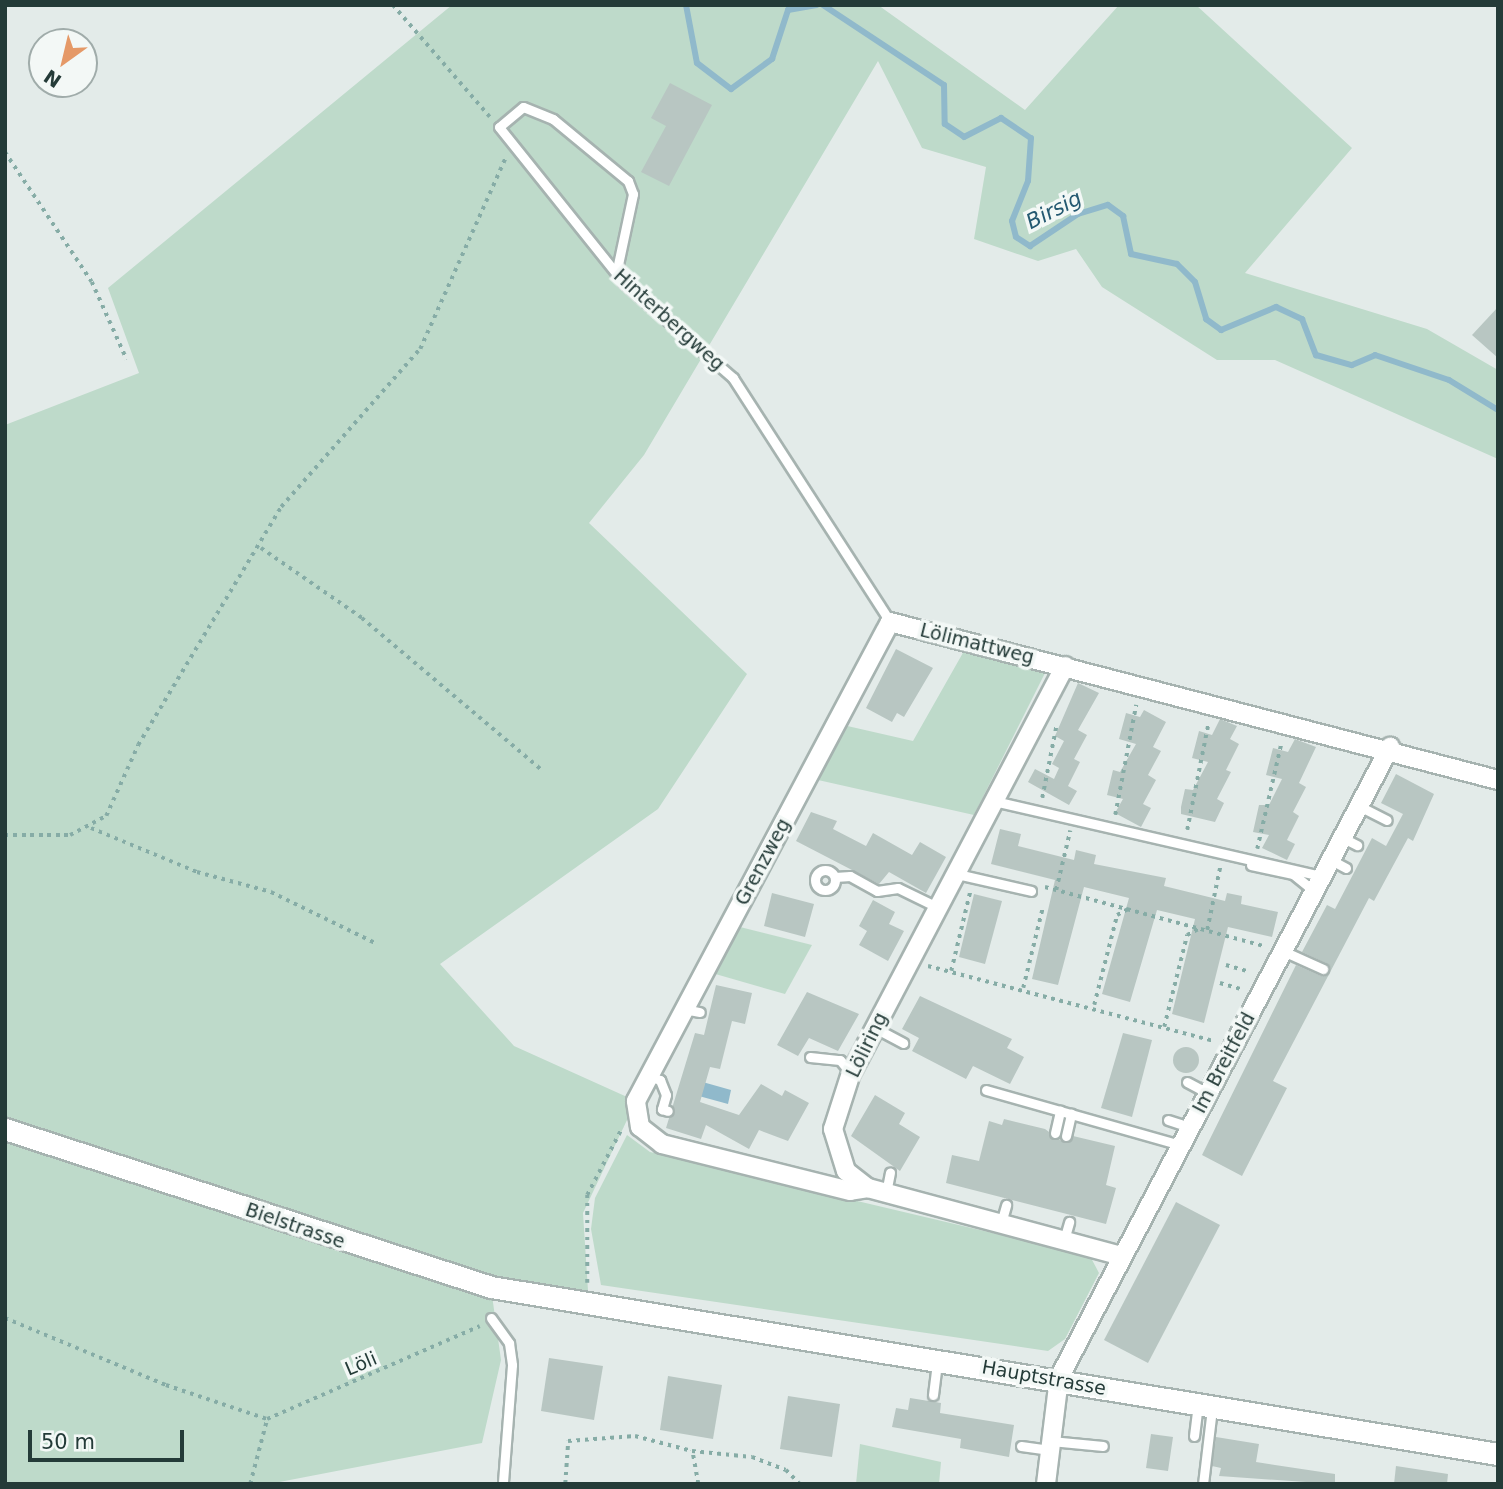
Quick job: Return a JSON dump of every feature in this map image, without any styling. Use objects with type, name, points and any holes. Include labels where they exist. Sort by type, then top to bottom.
[{"type":"main road","name":"Bielstrasse","points":[[5,1129],[442,1276],[588,1298]]},
{"type":"main road","name":"Hauptstrasse","points":[[588,1298],[937,1361],[1059,1378],[1205,1407],[1498,1454]]},
{"type":"street","name":"Lölimattweg","points":[[890,622],[1390,747],[1498,780]]},
{"type":"street","name":"Grenzweg","points":[[636,1101],[649,1076],[666,1059],[692,1011],[890,622]]},
{"type":"street","name":"Löliring","points":[[1065,666],[994,801],[965,876],[939,908],[851,1073],[832,1129],[835,1151],[846,1171],[868,1188],[886,1195],[1122,1256]]},
{"type":"street","name":"Im Breitfeld","points":[[1059,1378],[1283,951],[1350,841],[1359,806],[1390,747]]},
{"type":"street","points":[[636,1101],[640,1127],[662,1144],[850,1191],[868,1188]]},
{"type":"street","points":[[1046,1484],[1059,1378]]},
{"type":"lane","points":[[499,127],[523,107],[554,119],[628,181],[634,194],[616,274]]},
{"type":"lane","name":"Hinterbergweg","points":[[499,127],[616,274],[733,378],[890,622]]},
{"type":"lane","points":[[994,801],[1224,851],[1324,884]]},
{"type":"lane","points":[[1359,806],[1387,820]]},
{"type":"lane","points":[[1253,861],[1324,884]]},
{"type":"lane","points":[[835,877],[850,876],[877,891],[898,888],[939,908]]},
{"type":"lane","points":[[965,876],[1035,889]]},
{"type":"lane","points":[[1283,951],[1323,970]]},
{"type":"lane","points":[[875,1028],[903,1043]]},
{"type":"lane","points":[[810,1057],[840,1060],[851,1073]]},
{"type":"lane","points":[[649,1076],[660,1080],[666,1095],[662,1109],[668,1111]]},
{"type":"lane","points":[[1187,1082],[1208,1093]]},
{"type":"lane","points":[[986,1090],[1181,1145]]},
{"type":"lane","points":[[1055,1133],[1060,1111]]},
{"type":"lane","points":[[1066,1136],[1072,1114]]},
{"type":"lane","points":[[1168,1120],[1190,1127]]},
{"type":"lane","points":[[886,1195],[890,1172]]},
{"type":"lane","points":[[1001,1223],[1006,1205]]},
{"type":"lane","points":[[1064,1240],[1069,1222]]},
{"type":"lane","points":[[491,1318],[509,1343],[512,1365],[503,1482]]},
{"type":"lane","points":[[933,1395],[937,1361]]},
{"type":"lane","points":[[1194,1436],[1205,1407]]},
{"type":"lane","points":[[1203,1484],[1205,1407]]},
{"type":"lane","points":[[1021,1446],[1103,1446]]},
{"type":"path","points":[[393,5],[499,127]]},
{"type":"path","points":[[5,835],[70,835],[91,828],[106,816],[138,745],[261,548],[300,480],[420,349],[511,141]]},
{"type":"path","points":[[5,152],[92,282],[127,360]]},
{"type":"path","points":[[261,548],[362,618],[543,771]]},
{"type":"path","points":[[1112,827],[1140,684]]},
{"type":"path","points":[[1184,843],[1213,702]]},
{"type":"path","points":[[1040,711],[1057,721],[1040,811]]},
{"type":"path","points":[[1253,861],[1286,721]]},
{"type":"path","points":[[1056,890],[1073,818]]},
{"type":"path","points":[[91,828],[197,872],[271,892],[377,944]]},
{"type":"path","points":[[1207,930],[1224,851]]},
{"type":"path","points":[[951,971],[965,876]]},
{"type":"path","points":[[1035,889],[1056,890],[1129,908],[1283,951]]},
{"type":"path","points":[[1023,988],[1043,906]]},
{"type":"path","points":[[1094,1005],[1117,915],[1129,908]]},
{"type":"path","points":[[1164,1027],[1187,935],[1200,928]]},
{"type":"path","points":[[911,961],[1094,1005],[1233,1046]]},
{"type":"path","points":[[1226,965],[1269,978]]},
{"type":"path","points":[[588,1298],[587,1195],[636,1101]]},
{"type":"path","points":[[574,1288],[588,1298]]},
{"type":"path","points":[[5,1318],[166,1385],[267,1419],[250,1484]]},
{"type":"path","name":"Löli","points":[[267,1419],[491,1318]]},
{"type":"path","points":[[565,1484],[568,1441],[635,1436],[692,1451],[752,1457],[786,1470],[800,1484]]},
{"type":"path","points":[[692,1451],[698,1484]]},
{"type":"green space","points":[[452,5],[878,5],[1025,110],[1119,5],[1196,5],[1352,148],[1245,273],[1427,329],[1498,370],[1498,459],[1275,360],[1217,360],[1102,287],[1076,249],[1038,261],[974,239],[986,167],[922,148],[878,61],[644,455],[589,523],[747,674],[658,809],[440,964],[514,1046],[636,1101],[583,1213],[589,1306],[491,1288],[501,1360],[482,1443],[269,1484],[5,1484],[5,425],[139,373],[108,288]]},
{"type":"green space","points":[[964,651],[1034,663],[1045,673],[974,815],[818,780],[843,725],[913,741]]},
{"type":"green space","points":[[736,926],[812,945],[785,994],[712,973]]},
{"type":"green space","points":[[627,1135],[650,1152],[1090,1256],[1099,1273],[1065,1339],[1048,1351],[601,1285],[591,1229],[595,1198]]},
{"type":"green space","points":[[860,1444],[941,1462],[939,1484],[856,1484]]},
{"type":"water","points":[[692,1079],[731,1090],[728,1104],[688,1093]]},
{"type":"building","points":[[670,83],[712,105],[669,186],[641,172],[666,126],[651,118]]},
{"type":"building","points":[[1498,307],[1498,358],[1472,335]]},
{"type":"building","points":[[896,649],[933,668],[904,717],[897,713],[892,722],[866,708]]},
{"type":"building","points":[[1078,683],[1099,693],[1078,730],[1087,735],[1074,759],[1080,762],[1068,786],[1077,791],[1069,805],[1028,782],[1035,769],[1054,779],[1059,768],[1052,764],[1064,741],[1055,736]]},
{"type":"building","points":[[1144,710],[1166,722],[1153,747],[1161,751],[1148,775],[1156,780],[1143,804],[1151,808],[1141,827],[1115,813],[1123,799],[1107,795],[1113,770],[1120,772],[1136,744],[1119,739],[1126,713],[1140,717]]},
{"type":"building","points":[[1220,719],[1237,726],[1230,739],[1239,744],[1226,770],[1231,772],[1217,799],[1224,803],[1215,822],[1181,814],[1181,807],[1185,789],[1193,790],[1208,762],[1192,758],[1199,731],[1212,735]]},
{"type":"building","points":[[1295,739],[1316,747],[1299,783],[1306,787],[1293,812],[1299,816],[1287,840],[1295,844],[1287,860],[1262,848],[1269,835],[1253,832],[1259,805],[1269,805],[1282,779],[1266,775],[1273,748],[1288,752]]},
{"type":"building","points":[[1396,774],[1434,794],[1413,841],[1408,838],[1374,901],[1369,898],[1273,1081],[1287,1088],[1242,1176],[1202,1155],[1296,965],[1321,976],[1329,972],[1326,963],[1302,952],[1327,905],[1335,909],[1372,838],[1386,846],[1403,814],[1381,803]]},
{"type":"building","points":[[811,812],[837,821],[833,829],[866,846],[873,833],[912,855],[920,842],[946,857],[926,893],[889,872],[879,884],[796,841]]},
{"type":"building","points":[[1000,829],[1021,834],[1018,846],[1074,860],[1076,850],[1096,855],[1094,864],[1166,878],[1164,886],[1225,901],[1227,893],[1242,896],[1241,904],[1278,912],[1272,937],[1228,927],[1204,1023],[1172,1014],[1195,919],[1157,910],[1130,1002],[1102,994],[1129,898],[1084,887],[1058,985],[1032,979],[1055,880],[991,864]]},
{"type":"building","points":[[772,893],[814,904],[805,937],[764,926]]},
{"type":"building","points":[[974,894],[1002,901],[985,964],[959,957]]},
{"type":"building","points":[[873,900],[895,912],[889,924],[904,931],[888,961],[859,945],[867,931],[859,926]]},
{"type":"building","points":[[716,985],[752,993],[745,1024],[732,1021],[720,1069],[710,1067],[700,1102],[739,1115],[761,1084],[782,1096],[785,1090],[809,1103],[788,1141],[759,1130],[749,1149],[706,1125],[701,1139],[666,1128],[695,1033],[704,1035]]},
{"type":"building","points":[[807,992],[859,1014],[838,1051],[809,1038],[798,1056],[777,1045]]},
{"type":"building","points":[[920,996],[1012,1039],[1007,1048],[1024,1057],[1010,1084],[973,1066],[966,1079],[912,1051],[919,1038],[902,1029]]},
{"type":"building","points":[[1123,1033],[1152,1040],[1132,1117],[1101,1108]]},
{"type":"building","points":[[1186,1047],[1195,1051],[1199,1060],[1195,1069],[1186,1073],[1177,1069],[1173,1060],[1177,1051]]},
{"type":"building","points":[[875,1095],[905,1113],[899,1124],[920,1137],[900,1171],[851,1136]]},
{"type":"building","points":[[1004,1119],[1045,1129],[1064,1143],[1073,1136],[1115,1146],[1106,1185],[1116,1188],[1106,1224],[946,1183],[952,1155],[979,1161],[989,1121],[1002,1125]]},
{"type":"building","points":[[1176,1202],[1220,1225],[1148,1363],[1104,1340]]},
{"type":"building","points":[[549,1358],[603,1366],[594,1420],[541,1411]]},
{"type":"building","points":[[668,1376],[722,1385],[713,1439],[660,1430]]},
{"type":"building","points":[[788,1396],[840,1404],[832,1457],[780,1449]]},
{"type":"building","points":[[910,1398],[941,1403],[940,1413],[1014,1425],[1009,1457],[960,1448],[961,1439],[892,1427],[896,1408],[908,1410]]},
{"type":"building","points":[[1151,1434],[1173,1437],[1168,1471],[1146,1468]]},
{"type":"building","points":[[1216,1437],[1259,1444],[1256,1462],[1335,1474],[1335,1484],[1219,1476],[1221,1468],[1212,1466]]},
{"type":"building","points":[[1396,1466],[1448,1474],[1447,1484],[1394,1484]]},
{"type":"waterway","name":"Birsig","points":[[686,5],[697,63],[731,89],[772,59],[788,10],[817,5]]},
{"type":"waterway","name":"Birsig","points":[[823,5],[944,85],[945,124],[964,137],[1001,118],[1031,138],[1028,181],[1012,221],[1016,237],[1030,246],[1078,214],[1108,205],[1123,216],[1131,254],[1177,264],[1195,282],[1206,319],[1221,330],[1276,307],[1302,319],[1316,355],[1352,365],[1375,355],[1449,380],[1498,410]]}]
